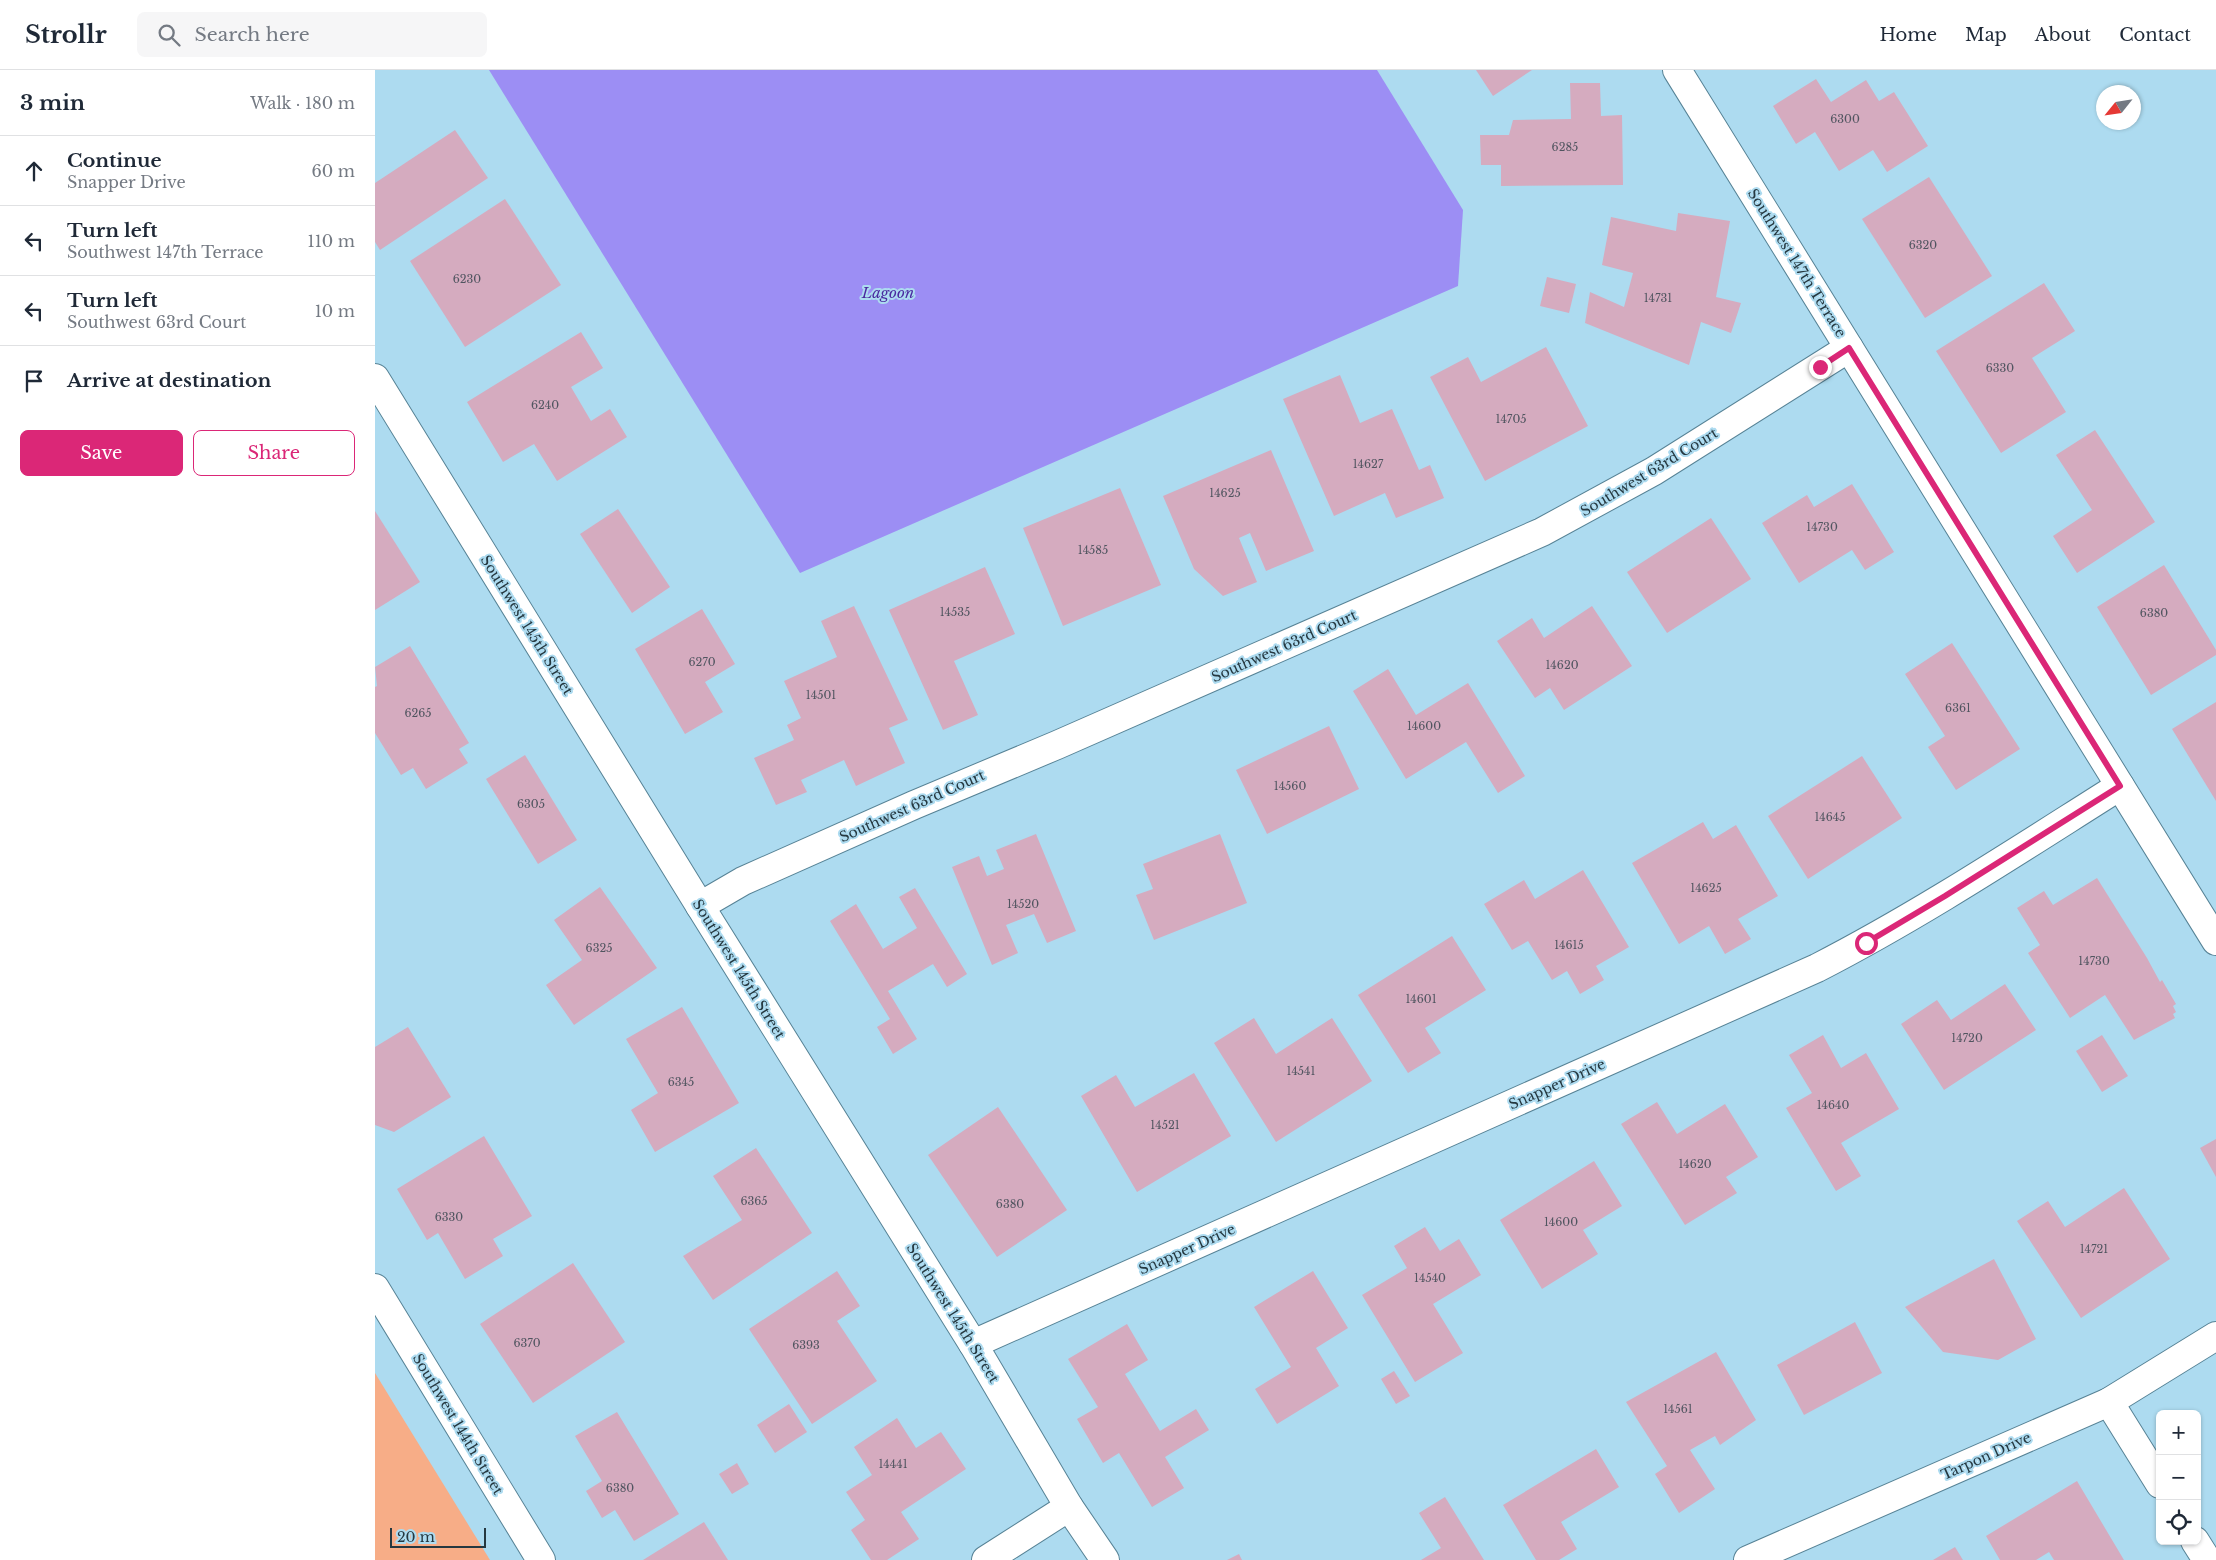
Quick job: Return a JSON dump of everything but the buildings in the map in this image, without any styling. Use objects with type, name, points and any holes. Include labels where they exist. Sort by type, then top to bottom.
[{"type":"street","name":"Southwest 147th Terrace","points":[[1677,70],[2216,941]]},
{"type":"street","name":"Southwest 63rd Court","points":[[700,906],[743,881],[914,805],[1057,745],[1542,532],[1654,472],[1849,348]]},
{"type":"street","name":"Southwest 145th Street","points":[[375,378],[700,906],[973,1344],[1069,1507],[1105,1560]]},
{"type":"street","name":"Snapper Drive","points":[[973,1344],[1817,968],[1866,943],[1945,896],[2120,786]]},
{"type":"street","name":"Southwest 144th Street","points":[[375,1288],[541,1560]]},
{"type":"street","name":"Tarpon Drive","points":[[1748,1560],[2109,1402],[2216,1336]]},
{"type":"street","points":[[2109,1402],[2156,1478]]},
{"type":"street","points":[[987,1560],[1069,1507]]},
{"type":"street","points":[[2198,1545],[2207,1560]]},
{"type":"shaded area","points":[[375,1373],[490,1560],[375,1560]]},
{"type":"water","name":"Lagoon","points":[[489,70],[1377,70],[1463,210],[1458,286],[800,573]]},
{"type":"route","points":[[1820,367],[1849,348],[2120,786],[1945,896],[1866,943]]}]
